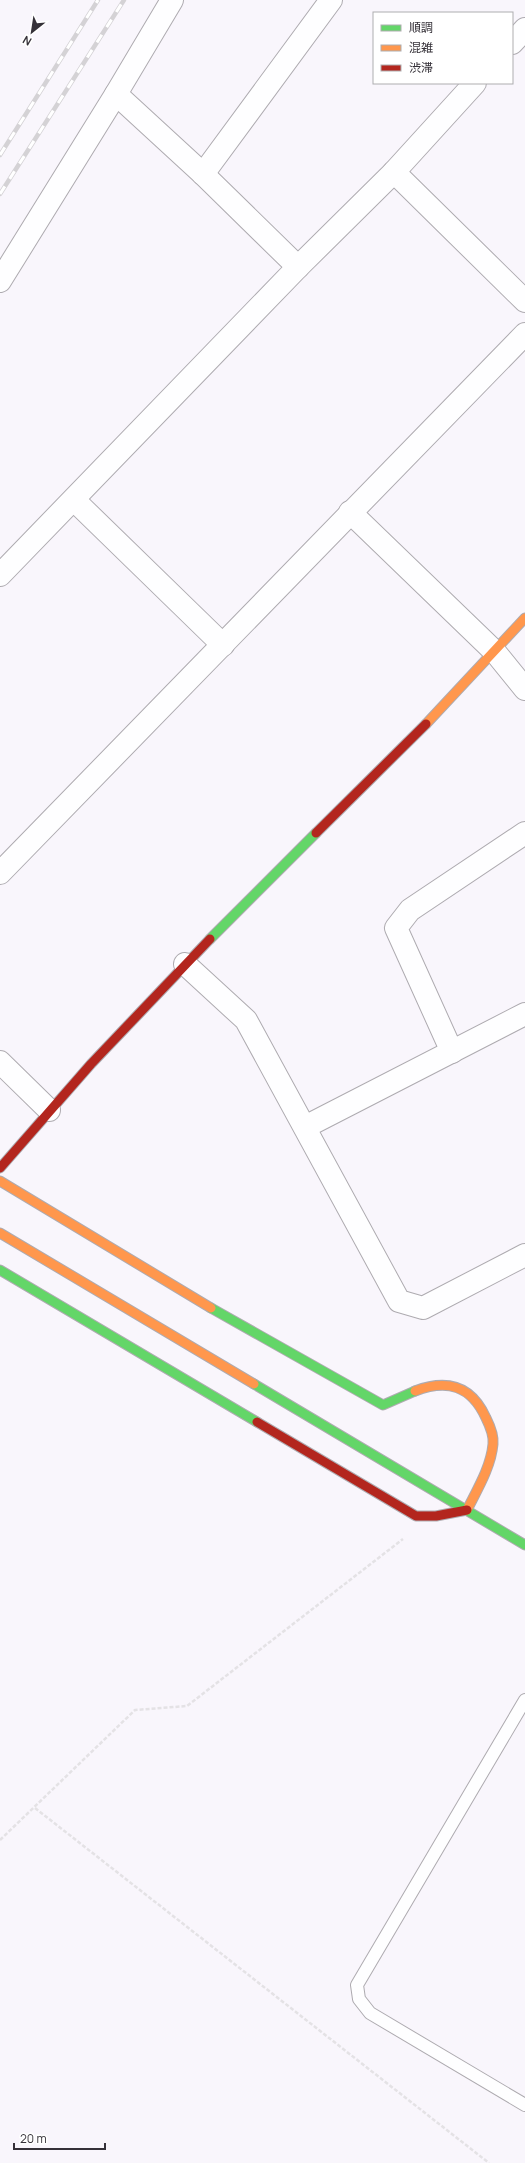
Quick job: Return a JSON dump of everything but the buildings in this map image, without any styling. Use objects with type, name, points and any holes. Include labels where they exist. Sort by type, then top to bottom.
[{"type":"street","points":[[0,281],[116,94],[172,0]]},
{"type":"street","points":[[203,174],[331,0]]},
{"type":"street","points":[[513,42],[525,29]]},
{"type":"street","points":[[0,574],[74,500],[298,267],[394,172],[474,84]]},
{"type":"street","points":[[116,94],[203,174],[298,267]]},
{"type":"street","points":[[394,172],[525,301]]},
{"type":"street","points":[[0,873],[525,334]]},
{"type":"street","points":[[74,500],[223,645]]},
{"type":"street","points":[[350,512],[495,652],[525,689]]},
{"type":"street","points":[[0,1168],[49,1110],[185,964],[373,778],[495,652],[525,618]]},
{"type":"street","points":[[452,1052],[396,928],[410,910],[525,833]]},
{"type":"street","points":[[185,964],[246,1020],[399,1301],[423,1308],[525,1255]]},
{"type":"street","points":[[305,1127],[525,1014]]},
{"type":"street","points":[[0,1062],[49,1110]]},
{"type":"street","points":[[0,1182],[191,1296],[383,1405],[426,1386],[454,1384],[475,1398],[488,1420],[493,1443],[487,1467],[467,1510]]},
{"type":"street","points":[[0,1233],[525,1545]]},
{"type":"street","points":[[0,1270],[416,1516],[436,1516],[467,1510]]},
{"type":"lane","points":[[525,1700],[358,1985],[359,1999],[370,2013],[525,2105]]},
{"type":"path","points":[[0,1840],[35,1808],[135,1710],[186,1706],[402,1541],[416,1516]]},
{"type":"path","points":[[35,1808],[489,2163]]},
{"type":"railway","points":[[0,155],[98,0]]},
{"type":"railway","points":[[0,194],[124,0]]},
{"type":"traffic: fast","points":[[210,939],[316,833]]},
{"type":"traffic: fast","points":[[0,1270],[257,1422]]},
{"type":"traffic: fast","points":[[211,1308],[383,1405],[415,1391]]},
{"type":"traffic: fast","points":[[254,1384],[525,1545]]},
{"type":"traffic: slow","points":[[426,724],[525,618]]},
{"type":"traffic: slow","points":[[0,1181],[211,1308]]},
{"type":"traffic: slow","points":[[0,1233],[254,1384]]},
{"type":"traffic: slow","points":[[415,1391],[427,1387],[437,1386],[457,1388],[473,1398],[480,1407],[489,1424],[493,1437],[490,1461],[467,1510]]},
{"type":"traffic: jam","points":[[316,833],[426,724]]},
{"type":"traffic: jam","points":[[0,1168],[91,1064],[210,939]]},
{"type":"traffic: jam","points":[[257,1422],[416,1516],[436,1516],[467,1510]]}]
